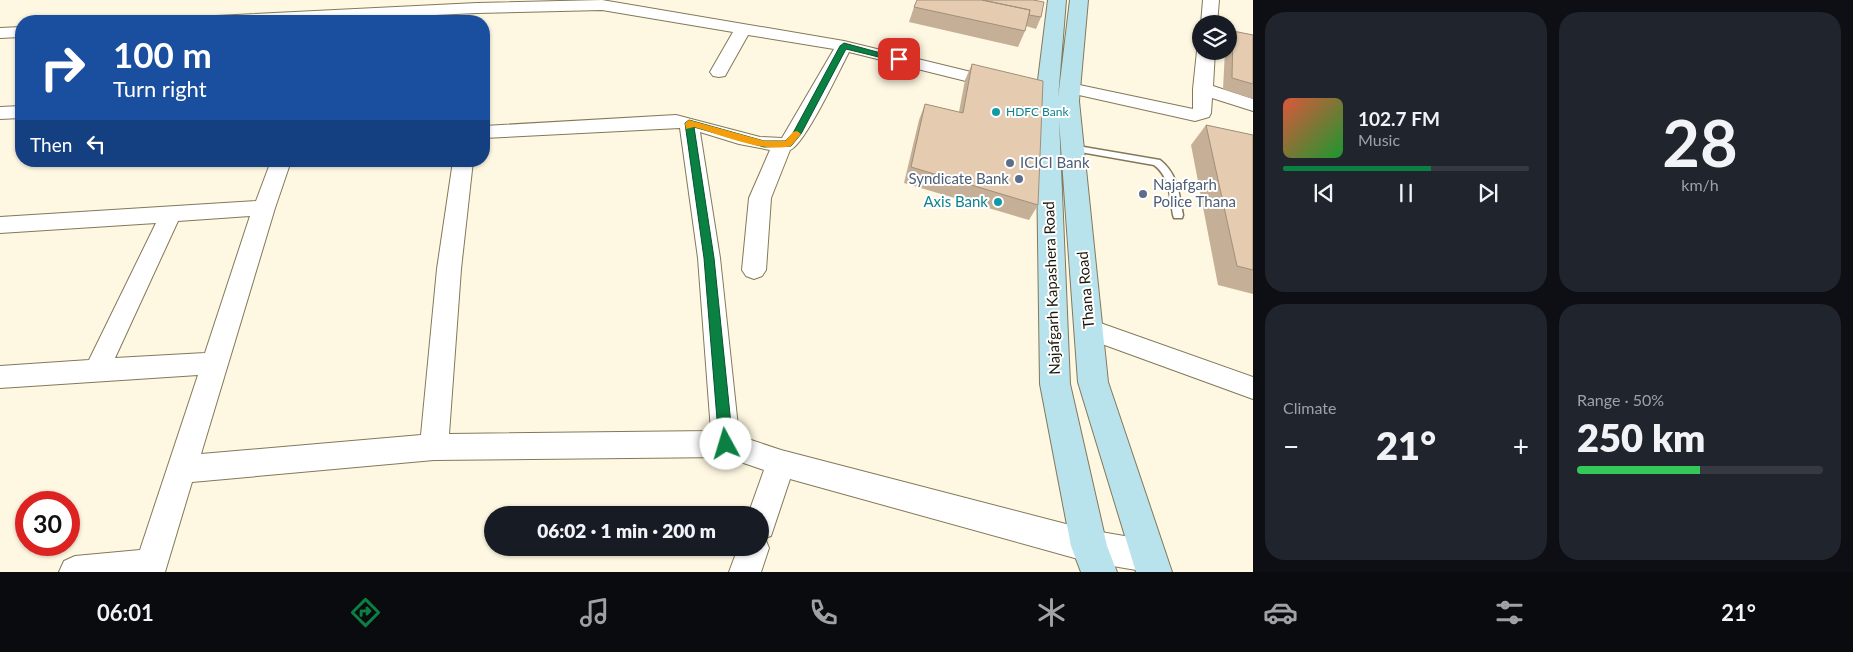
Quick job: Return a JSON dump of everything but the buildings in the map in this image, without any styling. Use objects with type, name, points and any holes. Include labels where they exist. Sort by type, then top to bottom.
[{"type":"main road","name":"Najafgarh Kapashera Road","points":[[1057,0],[1046,93],[1055,384],[1094,559]]},
{"type":"main road","name":"Thana Road","points":[[1079,0],[1046,93],[1072,148],[1093,382],[1150,564]]},
{"type":"street","points":[[1210,15],[1211,0]]},
{"type":"street","points":[[384,15],[593,4],[628,4],[844,46],[1046,93],[1195,115],[1202,113],[1204,106],[1202,89],[1205,60]]},
{"type":"street","points":[[719,72],[744,28]]},
{"type":"street","points":[[0,33],[15,32]]},
{"type":"street","points":[[490,132],[662,121],[689,123],[764,144],[788,144],[796,134],[844,46]]},
{"type":"street","points":[[1202,89],[1253,105]]},
{"type":"street","points":[[0,113],[15,112]]},
{"type":"street","points":[[689,123],[709,258],[726,444]]},
{"type":"street","points":[[754,270],[760,198],[782,145]]},
{"type":"street","points":[[75,572],[150,568],[214,363],[279,167]]},
{"type":"street","points":[[434,447],[448,269],[462,167]]},
{"type":"street","points":[[0,225],[264,208]]},
{"type":"street","points":[[97,370],[171,213]]},
{"type":"street","points":[[1089,329],[1253,388]]},
{"type":"street","points":[[1,378],[214,363]]},
{"type":"street","points":[[182,469],[434,447],[726,444],[781,463],[1094,559],[1150,564]]},
{"type":"street","points":[[766,506],[781,463]]},
{"type":"street","points":[[744,572],[750,556]]},
{"type":"lane","points":[[1072,148],[1157,162],[1164,166],[1169,173],[1178,215]]},
{"type":"slow traffic","points":[[690,127],[689,123],[776,146],[788,144],[797,134]]},
{"type":"place","name":"HDFC Bank","points":[[996,112]]},
{"type":"place","name":"ICICI Bank","points":[[1010,163]]},
{"type":"place","name":"Syndicate Bank","points":[[1019,179]]},
{"type":"place","name":"Najafgarh Police Thana","points":[[1143,194]]},
{"type":"place","name":"Axis Bank","points":[[998,202]]},
{"type":"route","points":[[726,444],[715,343],[709,258],[689,123],[764,144],[776,146],[788,144],[796,134],[844,46],[899,59]]}]
